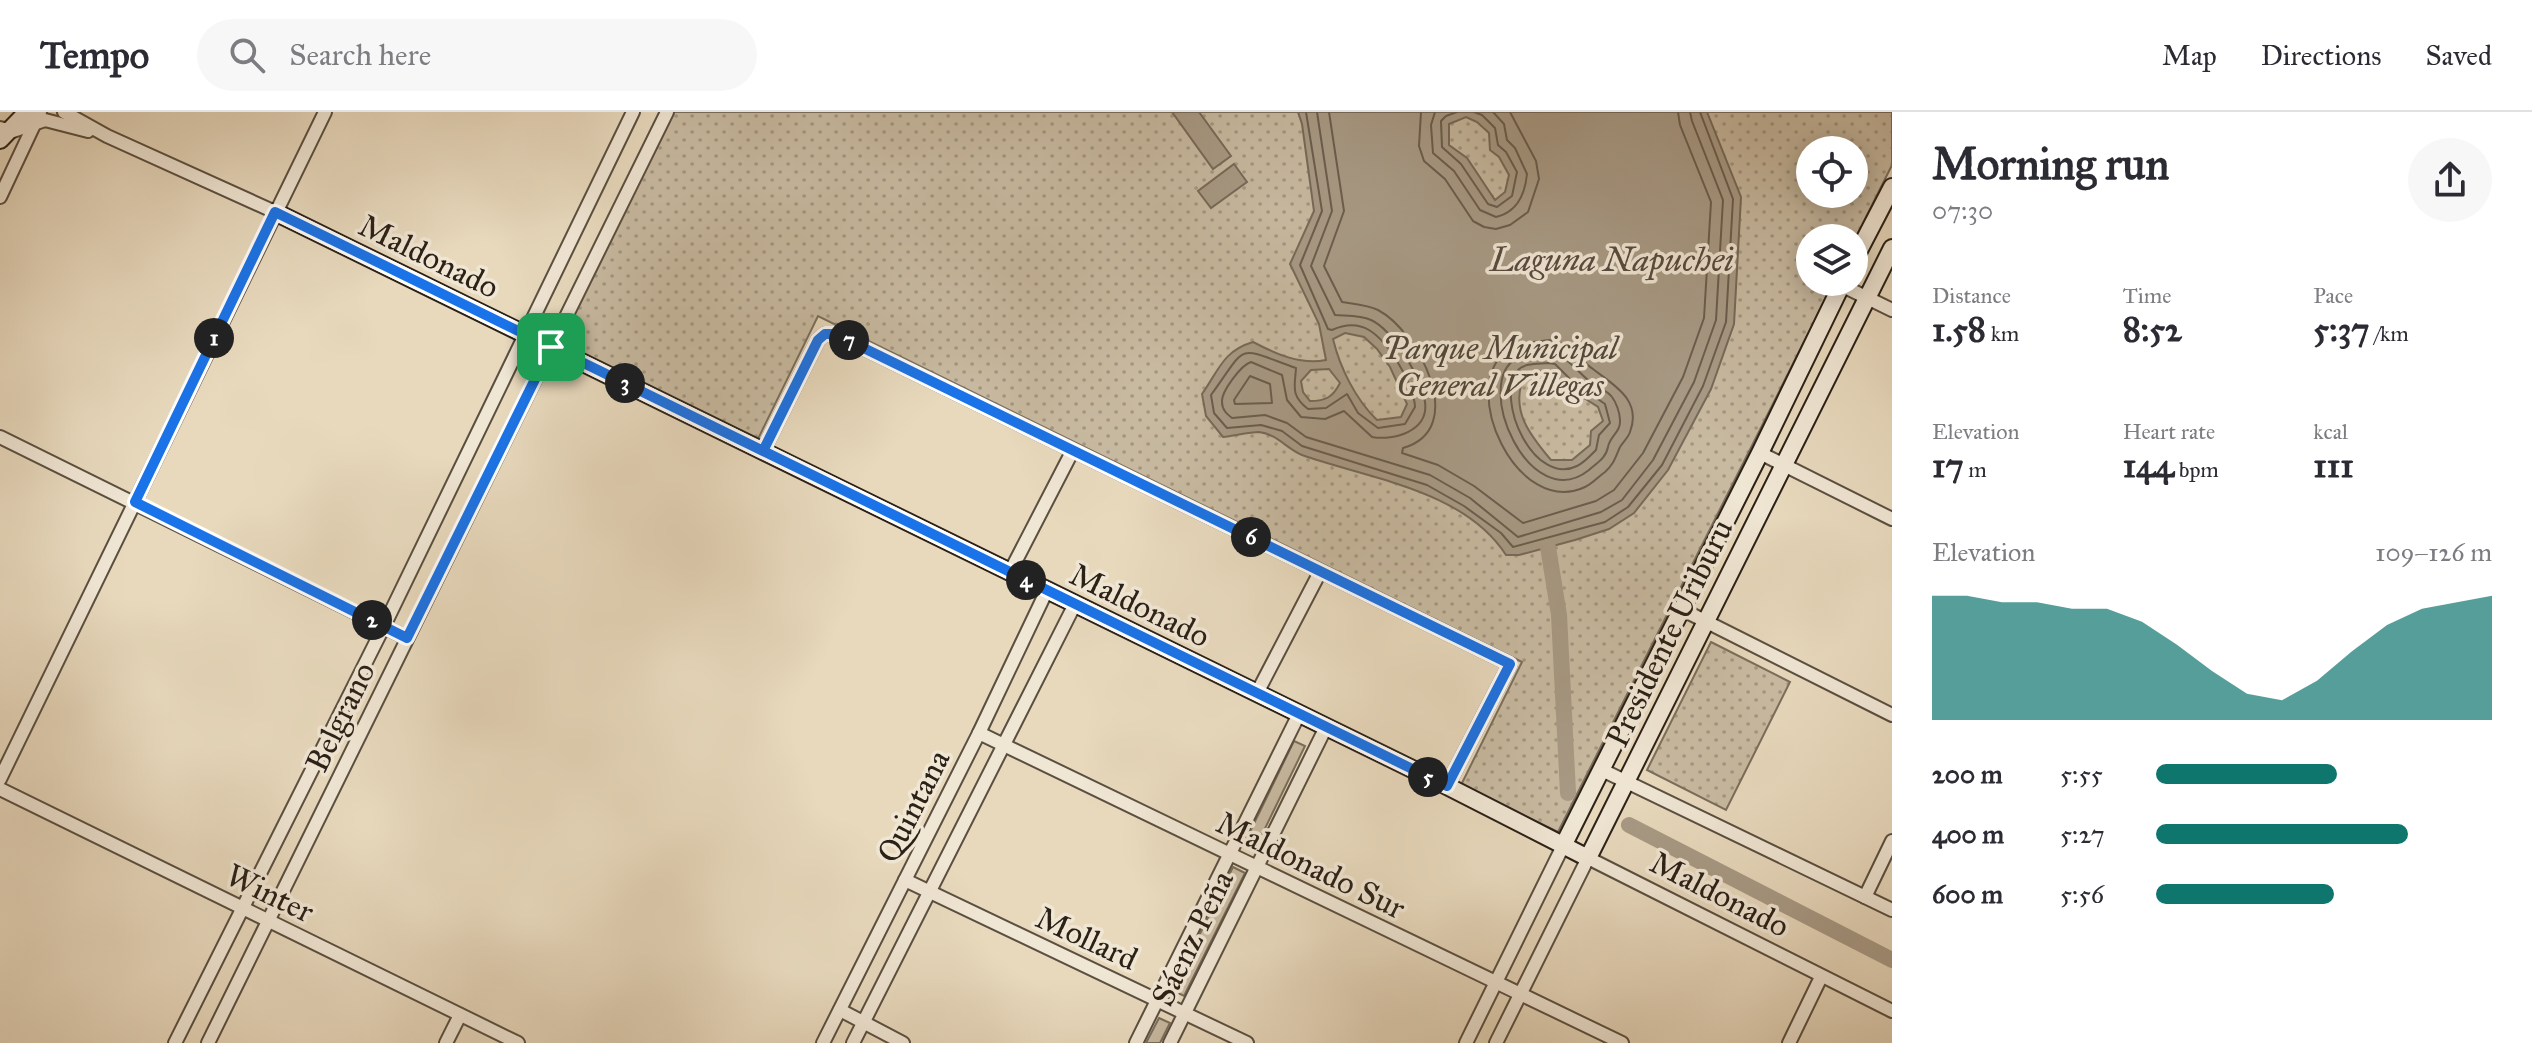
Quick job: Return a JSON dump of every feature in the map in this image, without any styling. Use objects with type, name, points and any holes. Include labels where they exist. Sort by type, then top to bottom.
[{"type":"street","points":[[64,112],[107,136],[275,212]]},
{"type":"street","points":[[0,779],[325,112]]},
{"type":"street","name":"Belgrano","points":[[175,1043],[384,626],[633,112]]},
{"type":"street","name":"Belgrano","points":[[208,1043],[667,112]]},
{"type":"street","points":[[2,133],[34,115],[107,136]]},
{"type":"street","points":[[0,197],[34,115]]},
{"type":"street","points":[[1868,233],[1892,187]]},
{"type":"street","name":"Maldonado","points":[[275,212],[1447,786],[1892,1011]]},
{"type":"street","name":"Presidente Uriburu","points":[[1496,1043],[1892,248]]},
{"type":"street","name":"Presidente Uriburu","points":[[1466,1043],[1836,296]]},
{"type":"street","points":[[1864,296],[1892,310]]},
{"type":"street","points":[[763,451],[818,340],[825,334],[835,334],[1510,664],[1447,786]]},
{"type":"street","points":[[0,437],[407,638]]},
{"type":"street","points":[[1010,572],[1073,450]]},
{"type":"street","points":[[1760,453],[1892,519]]},
{"type":"street","points":[[1257,693],[1320,572]]},
{"type":"street","name":"Quintana","points":[[823,1043],[979,733],[1047,590]]},
{"type":"street","name":"Quintana","points":[[853,1043],[1075,604]]},
{"type":"street","points":[[1681,609],[1892,715]]},
{"type":"street","name":"Sáenz Peña","points":[[1136,1043],[1299,714]]},
{"type":"street","name":"Sáenz Peña","points":[[1170,1043],[1326,727]]},
{"type":"street","name":"Maldonado Sur","points":[[979,733],[1622,1043]]},
{"type":"street","points":[[1602,770],[1892,910]]},
{"type":"street","name":"Winter","points":[[0,789],[518,1043]]},
{"type":"street","points":[[1865,897],[1892,841]]},
{"type":"street","name":"Mollard","points":[[905,880],[1247,1043]]},
{"type":"street","points":[[1789,1043],[1821,977]]},
{"type":"street","points":[[840,1010],[903,1043]]},
{"type":"street","points":[[446,1043],[460,1015]]},
{"type":"green space","name":"Parque Municipal General Villegas","points":[[674,112],[1892,112],[1892,165],[1862,224],[1796,224],[1796,296],[1827,296],[1558,832],[1461,785],[1522,662],[818,316],[757,441],[560,343]]},
{"type":"green space","points":[[1711,642],[1790,682],[1726,810],[1647,770]]},
{"type":"green space","points":[[1294,741],[1305,746],[1256,847],[1245,842]]},
{"type":"green space","points":[[1233,867],[1245,873],[1184,996],[1172,990]]},
{"type":"green space","points":[[1159,1018],[1170,1023],[1160,1043],[1146,1043]]},
{"type":"water","points":[[1172,112],[1199,112],[1231,156],[1213,169]]},
{"type":"water","name":"Laguna Napuchei","points":[[1298,112],[1707,112],[1741,197],[1734,324],[1711,389],[1668,470],[1634,513],[1609,529],[1519,555],[1506,555],[1488,533],[1466,515],[1441,501],[1302,455],[1265,433],[1223,437],[1206,416],[1202,394],[1228,356],[1253,342],[1298,360],[1326,360],[1319,324],[1290,264],[1314,211]],"holes":[[[1466,117],[1489,133],[1490,150],[1499,157],[1509,175],[1505,192],[1495,200],[1467,158],[1449,145],[1449,124]],[[1345,333],[1364,337],[1377,349],[1390,367],[1407,404],[1401,417],[1377,420],[1369,412],[1350,383],[1333,339]],[[1329,369],[1340,383],[1335,392],[1320,400],[1310,401],[1303,392],[1301,381],[1311,370]],[[1550,370],[1567,387],[1598,407],[1603,421],[1591,431],[1590,445],[1572,460],[1551,460],[1529,431],[1519,399],[1525,374]]]},
{"type":"water","points":[[1234,164],[1247,182],[1211,208],[1198,191]]},
{"type":"waterway","points":[[1548,547],[1559,615],[1568,793]]},
{"type":"waterway","points":[[1629,825],[1892,960]]},
{"type":"route","points":[[551,347],[275,212],[135,502],[407,638],[551,347],[1047,590],[1447,786],[1510,664],[835,334],[825,334],[818,340],[763,451],[551,347]]}]
